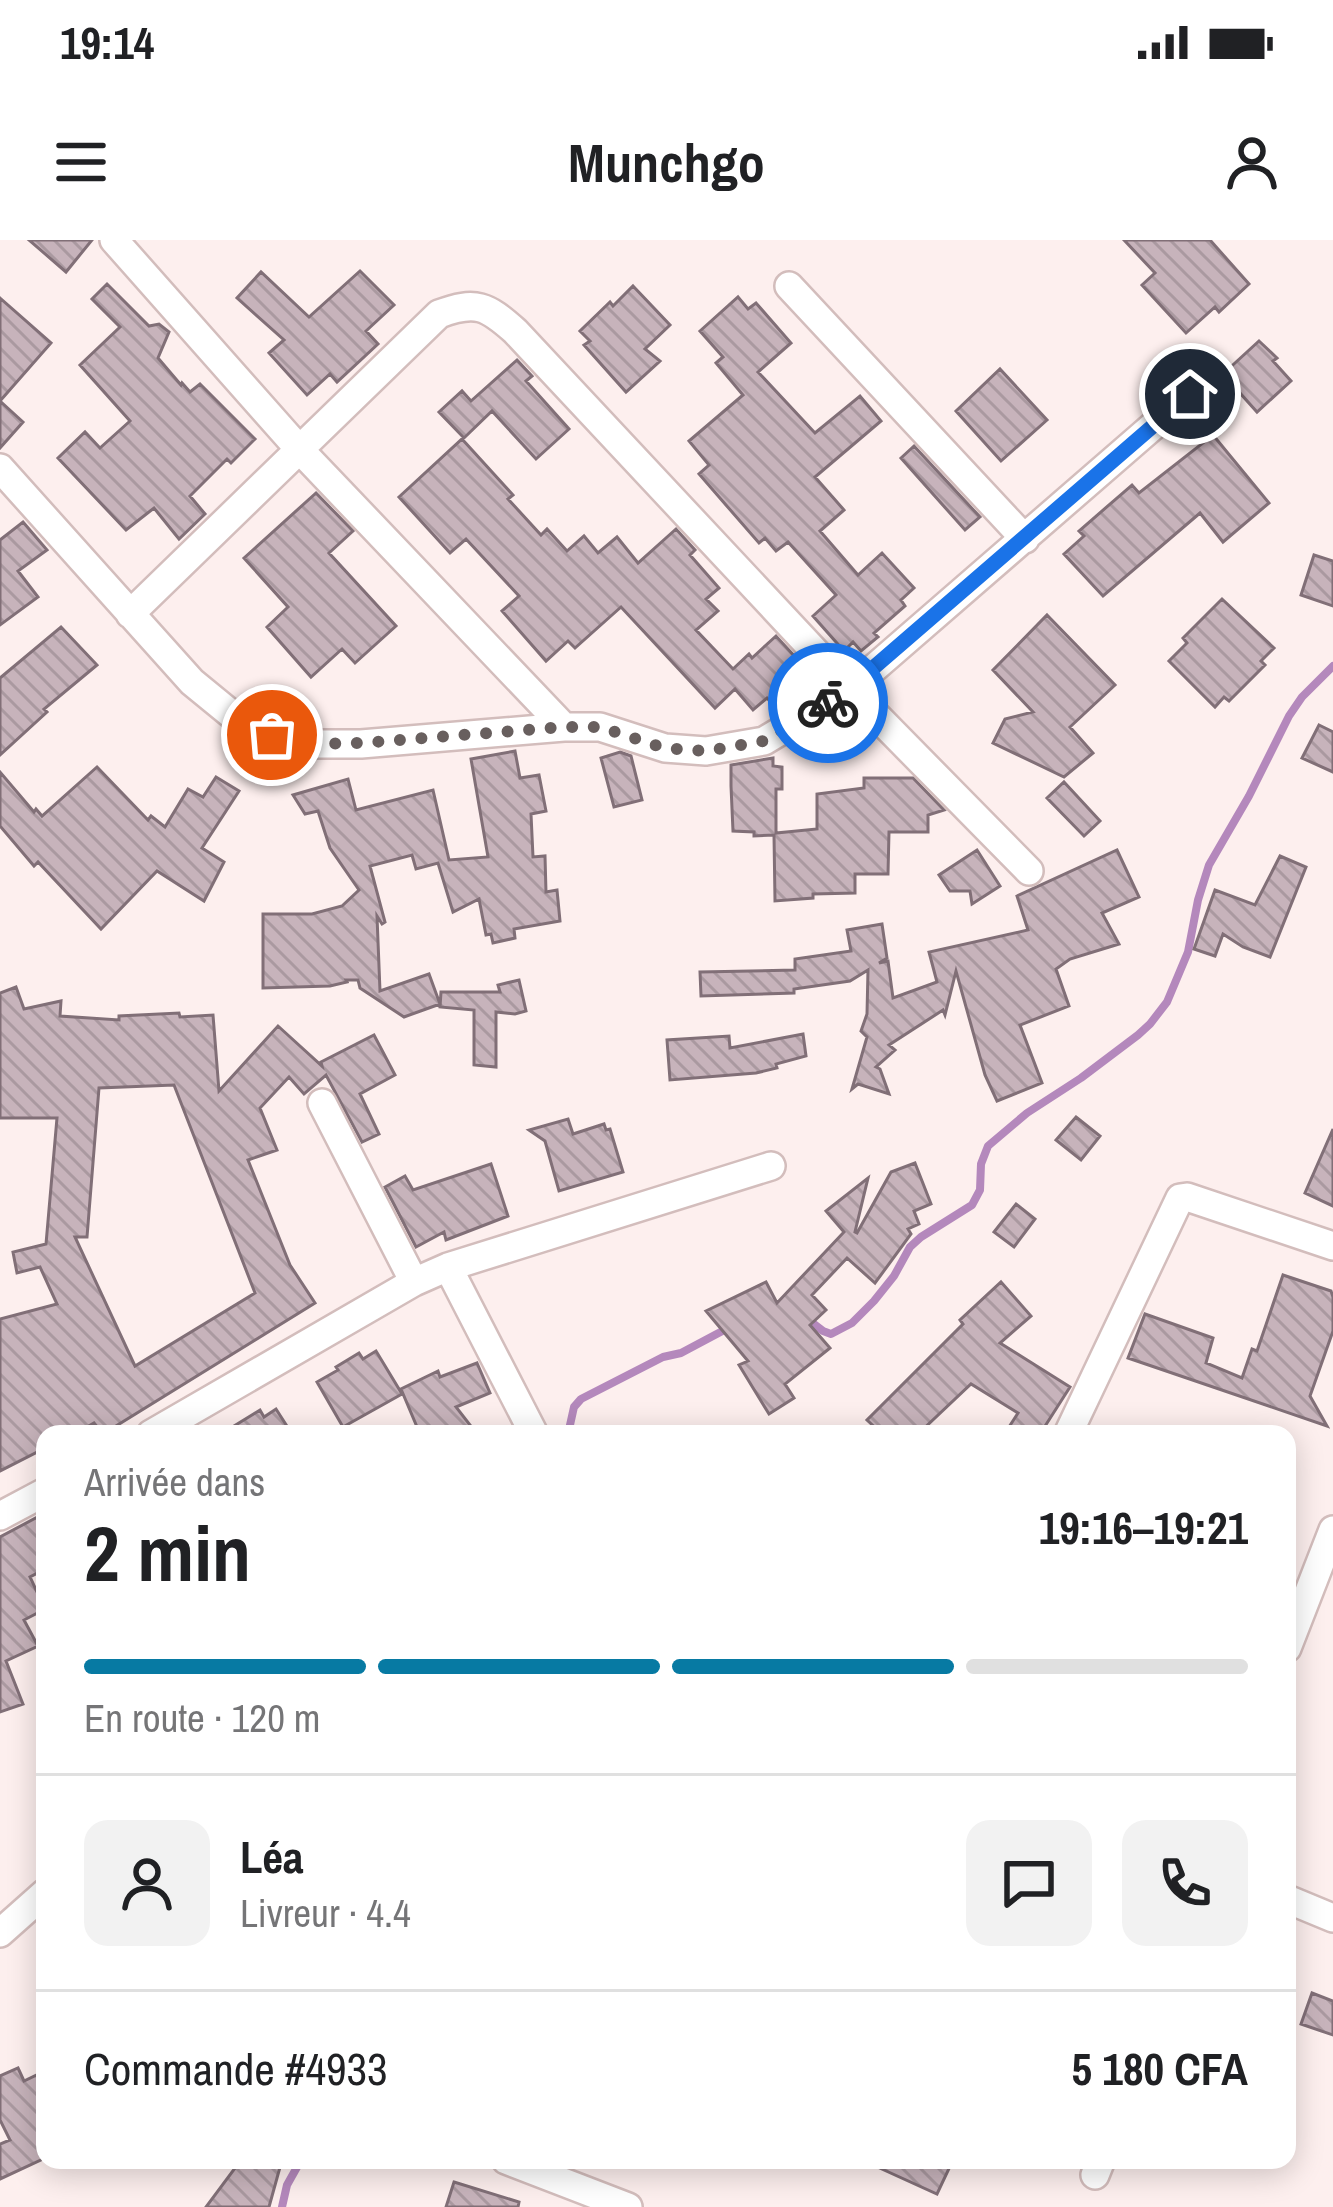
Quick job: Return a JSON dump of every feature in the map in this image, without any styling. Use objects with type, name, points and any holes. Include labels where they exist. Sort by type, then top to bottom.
[{"type":"street","points":[[114,240],[300,450],[564,727]]},
{"type":"street","points":[[789,286],[1024,539]]},
{"type":"street","points":[[130,614],[439,314],[461,305],[492,310],[1029,871]]},
{"type":"street","points":[[0,468],[192,682],[247,727],[297,744],[600,727],[664,748],[706,751],[764,741],[850,688],[1190,394]]},
{"type":"street","points":[[322,1103],[414,1282]]},
{"type":"street","points":[[167,1425],[448,1267],[771,1166]]},
{"type":"street","points":[[1072,1425],[1180,1198],[1333,1246]]},
{"type":"street","points":[[448,1267],[529,1425]]},
{"type":"street","points":[[0,1516],[36,1497]]},
{"type":"street","points":[[1296,1625],[1333,1530]]},
{"type":"street","points":[[0,1933],[36,1901]]},
{"type":"street","points":[[1296,1903],[1333,1918]]},
{"type":"street","points":[[529,2169],[628,2207]]},
{"type":"building","points":[[29,240],[92,240],[66,272]]},
{"type":"building","points":[[1124,240],[1210,240],[1249,284],[1219,312],[1215,307],[1186,333],[1142,285],[1155,273]]},
{"type":"building","points":[[360,271],[394,305],[366,331],[378,344],[337,382],[330,374],[307,395],[269,353],[284,340],[237,298],[261,272],[309,317]]},
{"type":"building","points":[[107,284],[149,326],[159,324],[169,332],[158,358],[181,385],[190,392],[200,384],[255,439],[190,496],[205,514],[179,539],[154,508],[126,530],[58,458],[85,432],[100,448],[130,421],[80,365],[120,327],[92,299]]},
{"type":"building","points":[[633,286],[670,325],[645,349],[660,361],[626,392],[584,345],[590,341],[580,331]]},
{"type":"building","points":[[738,297],[748,309],[756,303],[791,343],[758,372],[815,433],[860,396],[881,421],[815,477],[844,510],[820,531],[858,575],[882,553],[914,588],[901,600],[905,606],[861,651],[853,642],[844,651],[813,616],[836,595],[788,542],[776,551],[765,538],[759,543],[699,474],[709,465],[689,441],[743,395],[716,363],[723,357],[700,331]]},
{"type":"building","points":[[0,298],[51,343],[0,401]]},
{"type":"building","points":[[1259,341],[1291,381],[1257,412],[1223,374]]},
{"type":"building","points":[[517,360],[532,376],[526,381],[569,429],[536,459],[492,411],[464,438],[439,412],[462,391],[471,401]]},
{"type":"building","points":[[1000,369],[1047,420],[1001,461],[956,411]]},
{"type":"building","points":[[0,401],[23,422],[0,448]]},
{"type":"building","points":[[1213,435],[1269,503],[1223,542],[1200,513],[1103,596],[1064,554],[1084,536],[1079,531],[1132,485],[1139,493]]},
{"type":"building","points":[[462,439],[513,495],[508,499],[541,535],[547,529],[567,551],[584,536],[598,553],[617,537],[638,563],[676,529],[695,550],[690,555],[719,588],[706,599],[718,611],[696,630],[733,669],[776,636],[821,685],[779,711],[767,698],[753,710],[735,689],[715,708],[621,607],[575,648],[568,641],[546,661],[502,611],[519,596],[466,539],[450,553],[399,497]]},
{"type":"building","points":[[914,446],[980,517],[965,530],[901,458]]},
{"type":"building","points":[[316,493],[353,531],[329,553],[396,626],[355,663],[342,649],[311,677],[267,627],[288,607],[244,558]]},
{"type":"building","points":[[23,522],[47,550],[18,571],[38,597],[0,625],[0,540]]},
{"type":"building","points":[[1314,555],[1333,561],[1333,606],[1301,595]]},
{"type":"building","points":[[1222,599],[1274,648],[1261,661],[1265,665],[1229,701],[1224,697],[1215,707],[1169,661],[1187,643],[1183,638]]},
{"type":"building","points":[[1047,615],[1115,685],[1070,727],[1093,753],[1064,777],[993,743],[1005,719],[1033,712],[993,670]]},
{"type":"building","points":[[61,627],[97,665],[44,709],[47,712],[0,755],[0,678]]},
{"type":"building","points":[[1319,725],[1333,732],[1333,772],[1302,758]]},
{"type":"building","points":[[515,751],[520,778],[539,775],[546,811],[531,814],[533,857],[545,856],[546,892],[557,890],[560,921],[514,929],[515,938],[493,943],[491,934],[486,935],[479,899],[453,912],[438,863],[416,869],[412,855],[370,866],[385,922],[377,916],[380,991],[429,974],[440,1004],[404,1017],[360,988],[358,980],[330,986],[263,988],[263,914],[312,914],[342,906],[359,890],[330,848],[318,811],[305,814],[293,795],[348,779],[356,810],[433,790],[449,860],[488,857],[471,759]]},
{"type":"building","points":[[620,752],[631,756],[642,800],[614,807],[601,758]]},
{"type":"building","points":[[773,758],[773,766],[782,767],[782,789],[776,789],[776,833],[817,829],[817,794],[864,788],[864,778],[913,778],[944,810],[928,815],[928,832],[889,832],[888,874],[855,874],[855,893],[775,901],[774,835],[733,831],[731,786],[731,765]]},
{"type":"building","points":[[97,767],[148,820],[151,816],[165,827],[188,789],[203,797],[216,777],[239,791],[202,848],[224,862],[204,901],[157,871],[101,929],[38,862],[34,866],[0,826],[0,772],[42,816]]},
{"type":"building","points":[[1064,782],[1100,821],[1084,836],[1047,798]]},
{"type":"building","points":[[977,850],[1000,886],[972,904],[970,891],[950,891],[939,875]]},
{"type":"building","points":[[1117,850],[1139,897],[1102,913],[1119,944],[1070,959],[1056,969],[1069,1006],[1020,1025],[1042,1083],[997,1101],[985,1075],[956,971],[945,1015],[943,1010],[889,1045],[895,1050],[876,1067],[889,1094],[858,1084],[852,1089],[867,1037],[861,1031],[867,1014],[868,970],[850,981],[794,989],[794,993],[701,996],[700,972],[795,970],[795,959],[851,951],[847,930],[882,924],[887,958],[879,963],[888,961],[893,998],[937,982],[929,952],[1028,930],[1017,896]]},
{"type":"building","points":[[1280,856],[1306,867],[1270,957],[1223,934],[1215,956],[1194,949],[1215,890],[1255,905]]},
{"type":"building","points":[[519,980],[526,1011],[496,1012],[496,1067],[474,1065],[474,1010],[440,1007],[441,992],[500,992],[498,985]]},
{"type":"building","points":[[16,987],[24,1009],[61,1001],[60,1016],[119,1020],[119,1016],[213,1015],[219,1091],[278,1026],[322,1066],[321,1062],[374,1035],[395,1075],[360,1094],[379,1134],[362,1142],[326,1075],[304,1094],[289,1077],[260,1108],[277,1150],[248,1160],[290,1265],[315,1303],[118,1425],[36,1425],[36,1453],[0,1471],[0,1319],[57,1304],[40,1267],[17,1273],[13,1252],[46,1244],[57,1118],[0,1118],[0,993]],"holes":[[[174,1085],[255,1293],[135,1366],[75,1237],[87,1237],[99,1088]]]},
{"type":"building","points":[[803,1034],[806,1056],[776,1064],[777,1068],[670,1080],[667,1040],[729,1036],[730,1048]]},
{"type":"building","points":[[1076,1117],[1100,1136],[1081,1160],[1056,1140]]},
{"type":"building","points":[[568,1119],[573,1134],[604,1124],[610,1129],[623,1172],[559,1191],[545,1141],[529,1130]]},
{"type":"building","points":[[1333,1129],[1333,1206],[1305,1193]]},
{"type":"building","points":[[915,1163],[931,1204],[914,1211],[919,1224],[908,1229],[911,1234],[875,1283],[847,1258],[812,1295],[826,1310],[810,1325],[830,1348],[785,1384],[794,1398],[769,1414],[739,1365],[748,1361],[706,1311],[766,1282],[777,1303],[844,1232],[826,1211],[868,1178],[857,1233],[891,1172]]},
{"type":"building","points":[[491,1164],[508,1216],[446,1240],[444,1232],[416,1247],[385,1187],[405,1176],[413,1190]]},
{"type":"building","points":[[1016,1204],[1035,1219],[1014,1247],[994,1232]]},
{"type":"building","points":[[1283,1275],[1331,1291],[1333,1297],[1333,1331],[1310,1396],[1327,1426],[1128,1358],[1145,1314],[1213,1338],[1206,1363],[1242,1378],[1252,1349],[1257,1351]]},
{"type":"building","points":[[1001,1282],[1031,1316],[1000,1343],[1070,1387],[1046,1425],[1010,1425],[1018,1413],[971,1384],[928,1425],[872,1425],[867,1420],[963,1324],[960,1320]]},
{"type":"building","points":[[376,1351],[402,1394],[342,1425],[317,1382],[359,1353],[363,1359]]},
{"type":"building","points":[[477,1363],[490,1393],[456,1407],[470,1425],[416,1425],[401,1389],[438,1371],[440,1377]]},
{"type":"building","points":[[276,1409],[286,1425],[236,1425],[260,1410],[264,1417]]},
{"type":"building","points":[[36,1518],[36,1574],[30,1577],[36,1590],[36,1614],[24,1620],[36,1647],[6,1661],[23,1704],[0,1712],[0,1537]]},
{"type":"building","points":[[1312,1993],[1333,2001],[1333,2035],[1301,2024]]},
{"type":"building","points":[[18,2068],[24,2081],[36,2075],[36,2162],[0,2179],[0,2144],[10,2140],[0,2120],[0,2076]]},
{"type":"building","points":[[234,2169],[280,2169],[269,2207],[206,2207]]},
{"type":"building","points":[[882,2169],[949,2169],[937,2194]]},
{"type":"building","points":[[454,2182],[519,2202],[518,2207],[446,2207]]},
{"type":"waterway","points":[[806,1318],[831,1334],[852,1323],[894,1276],[910,1247],[972,1205],[980,1190],[981,1164],[988,1146],[1150,1024],[1167,1002],[1188,952],[1209,865],[1289,716],[1333,666]]},
{"type":"waterway","points":[[570,1425],[581,1399],[728,1328]]},
{"type":"waterway","points":[[282,2207],[296,2169]]},
{"type":"way so far","points":[[272,735],[297,744],[361,743],[600,727],[664,748],[706,751],[764,741],[828,703]]},
{"type":"route","points":[[828,703],[1190,394]]}]
